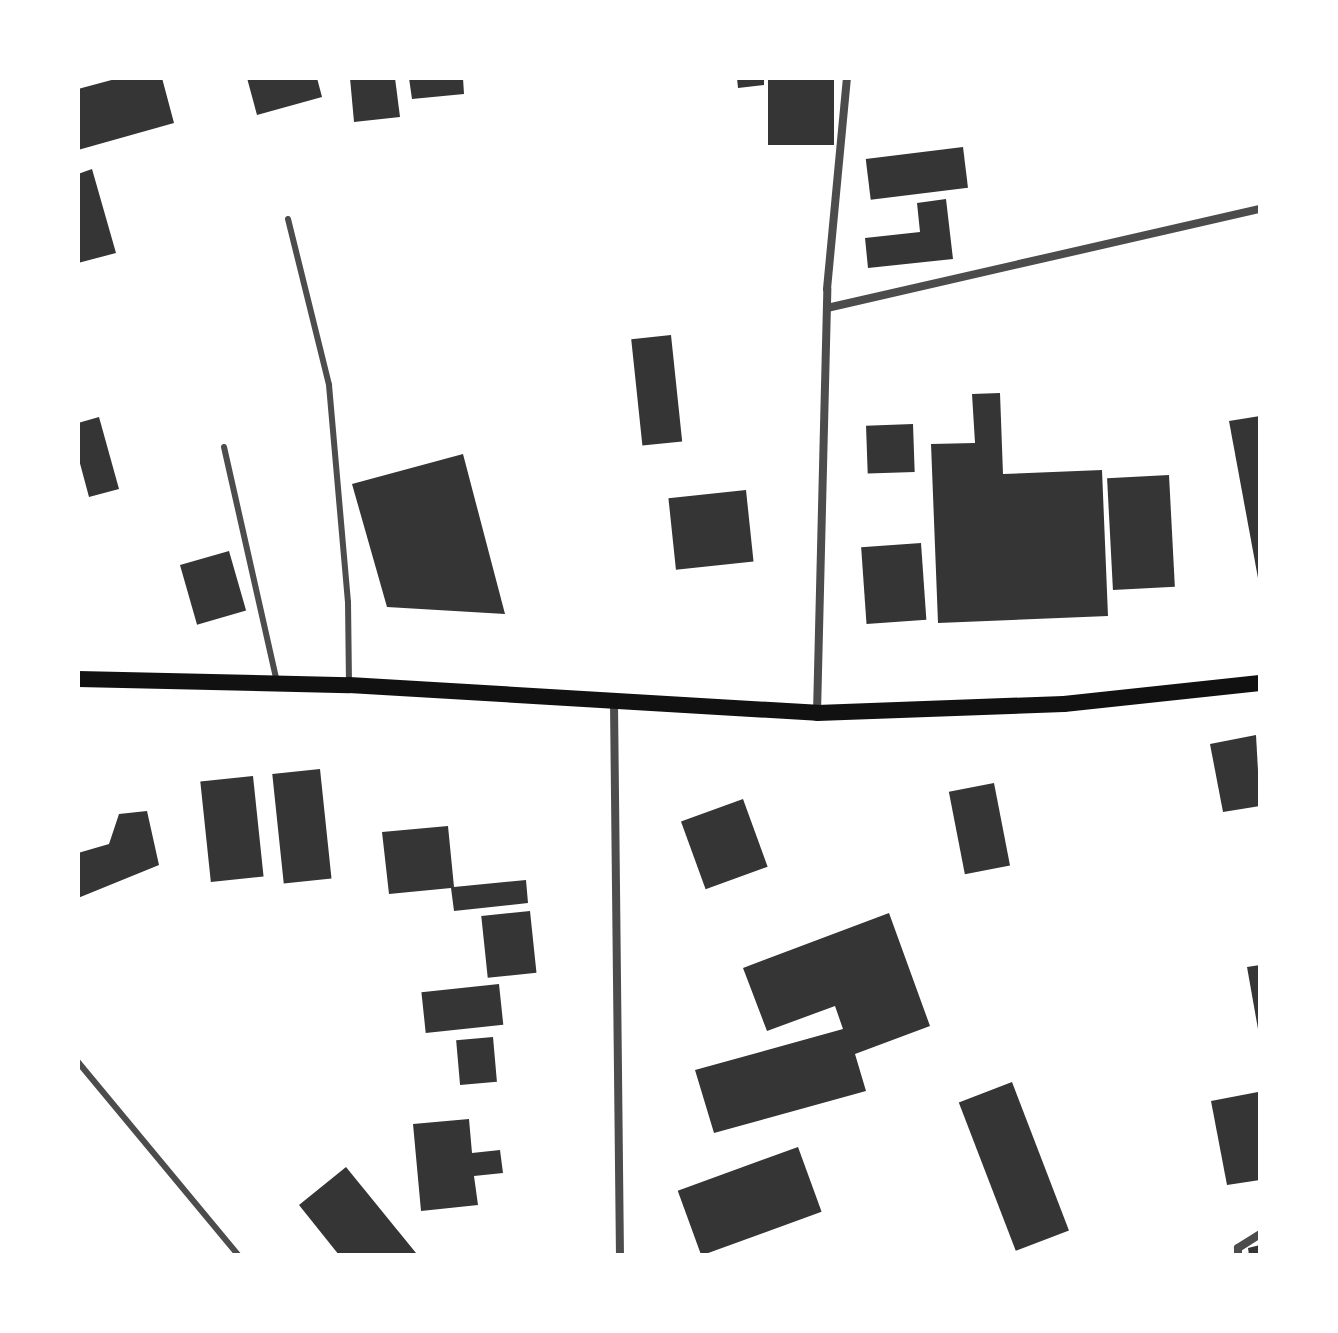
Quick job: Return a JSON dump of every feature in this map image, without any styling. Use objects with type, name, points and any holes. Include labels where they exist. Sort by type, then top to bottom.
[{"type":"main road","points":[[78,679],[349,685],[817,713],[1064,704],[1260,683]]},
{"type":"street","points":[[817,713],[827,308],[847,78]]},
{"type":"street","points":[[827,308],[1260,209]]},
{"type":"street","points":[[614,703],[620,1255]]},
{"type":"street","points":[[1238,1255],[1238,1248],[1260,1234]]},
{"type":"lane","points":[[288,219],[329,385],[348,602],[349,685]]},
{"type":"lane","points":[[224,447],[277,683]]},
{"type":"lane","points":[[78,1062],[238,1255]]},
{"type":"building","points":[[119,78],[162,78],[174,123],[78,150],[78,89]]},
{"type":"building","points":[[247,78],[317,78],[322,97],[257,115]]},
{"type":"building","points":[[350,78],[395,78],[400,117],[354,122]]},
{"type":"building","points":[[409,78],[463,78],[464,94],[412,99]]},
{"type":"building","points":[[737,78],[764,78],[764,85],[738,88]]},
{"type":"building","points":[[768,78],[834,78],[834,145],[768,145]]},
{"type":"building","points":[[963,147],[968,188],[871,200],[866,159]]},
{"type":"building","points":[[92,169],[116,253],[78,263],[78,174]]},
{"type":"building","points":[[946,199],[953,259],[868,268],[865,238],[920,232],[917,203]]},
{"type":"building","points":[[671,335],[682,441],[642,446],[631,339]]},
{"type":"building","points":[[1000,393],[1003,474],[1102,470],[1108,616],[938,623],[931,444],[975,443],[972,394]]},
{"type":"building","points":[[1260,416],[1260,578],[1258,578],[1229,421]]},
{"type":"building","points":[[99,417],[119,489],[89,497],[78,456],[78,423]]},
{"type":"building","points":[[913,424],[915,472],[868,474],[866,426]]},
{"type":"building","points":[[463,454],[505,614],[387,607],[352,484]]},
{"type":"building","points":[[1169,475],[1175,587],[1113,590],[1107,478]]},
{"type":"building","points":[[746,490],[754,562],[676,570],[668,498]]},
{"type":"building","points":[[921,543],[926,620],[867,624],[861,547]]},
{"type":"building","points":[[229,551],[246,611],[197,625],[180,565]]},
{"type":"building","points":[[1256,735],[1260,806],[1223,812],[1210,744]]},
{"type":"building","points":[[320,769],[331,878],[284,883],[272,774]]},
{"type":"building","points":[[253,776],[264,876],[211,882],[200,782]]},
{"type":"building","points":[[994,783],[1010,865],[965,874],[949,792]]},
{"type":"building","points":[[743,799],[768,867],[706,889],[681,822]]},
{"type":"building","points":[[147,811],[159,865],[78,898],[78,853],[109,844],[119,814]]},
{"type":"building","points":[[448,826],[454,887],[526,880],[528,903],[454,911],[451,888],[389,894],[382,832]]},
{"type":"building","points":[[530,911],[536,973],[488,978],[481,916]]},
{"type":"building","points":[[889,913],[930,1026],[855,1054],[866,1091],[714,1133],[695,1070],[843,1029],[835,1006],[767,1031],[743,968]]},
{"type":"building","points":[[1260,965],[1260,1029],[1258,1029],[1247,967]]},
{"type":"building","points":[[499,984],[503,1025],[426,1033],[421,992]]},
{"type":"building","points":[[493,1037],[497,1082],[460,1085],[456,1040]]},
{"type":"building","points":[[1012,1082],[1069,1230],[1016,1251],[959,1102]]},
{"type":"building","points":[[1258,1092],[1260,1180],[1227,1185],[1211,1101]]},
{"type":"building","points":[[469,1119],[472,1153],[500,1150],[503,1173],[474,1176],[478,1205],[421,1211],[413,1124]]},
{"type":"building","points":[[798,1147],[822,1212],[701,1255],[678,1191]]},
{"type":"building","points":[[346,1167],[416,1253],[339,1255],[299,1205]]},
{"type":"building","points":[[1260,1245],[1260,1255],[1249,1255],[1248,1248]]}]
